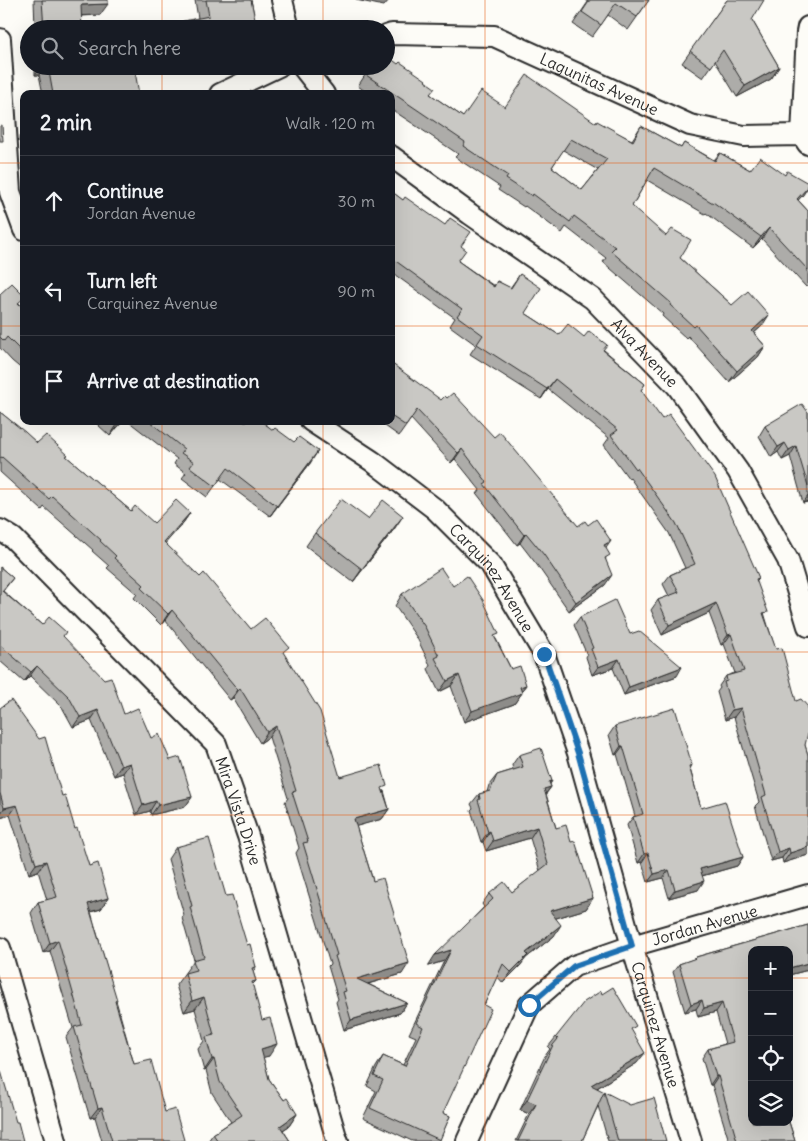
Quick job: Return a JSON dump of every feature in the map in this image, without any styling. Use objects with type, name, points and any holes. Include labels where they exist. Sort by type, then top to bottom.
[{"type":"street","points":[[282,0],[287,20]]},
{"type":"street","points":[[805,139],[808,27]]},
{"type":"street","name":"Lagunitas Avenue","points":[[395,34],[494,36],[690,125],[744,136],[805,139]]},
{"type":"street","points":[[0,39],[20,206]]},
{"type":"street","points":[[228,90],[260,75]]},
{"type":"street","points":[[309,75],[321,90]]},
{"type":"street","name":"Alva Avenue","points":[[395,159],[470,214],[594,299],[677,386],[738,471],[788,560],[808,626]]},
{"type":"street","name":"Carquinez Avenue","points":[[317,425],[372,460],[435,509],[491,565],[544,654],[578,753],[632,946],[691,1141]]},
{"type":"street","name":"Mira Vista Drive","points":[[0,530],[12,538],[216,744],[248,836],[336,1140],[338,1141]]},
{"type":"street","name":"Jordan Avenue","points":[[467,1141],[529,1005],[574,966],[632,946],[808,895]]},
{"type":"street","points":[[0,948],[56,1141]]},
{"type":"building","points":[[42,0],[108,0],[108,4],[81,5],[82,20],[43,20]]},
{"type":"building","points":[[206,0],[251,0],[255,20],[190,20],[209,16]]},
{"type":"building","points":[[590,0],[649,0],[637,17],[616,3],[601,25],[582,12]]},
{"type":"building","points":[[727,0],[764,0],[752,20],[779,67],[745,86],[723,50],[711,67],[690,51]]},
{"type":"building","points":[[395,62],[398,64],[400,62],[435,88],[430,94],[463,117],[481,91],[505,107],[527,75],[596,123],[597,121],[633,141],[641,126],[681,148],[684,143],[715,161],[720,153],[750,170],[760,157],[785,175],[787,171],[808,183],[808,187],[797,199],[808,211],[808,270],[769,228],[761,237],[713,202],[654,168],[632,206],[666,236],[672,229],[691,240],[680,258],[732,305],[748,291],[769,315],[752,331],[765,346],[737,371],[696,325],[694,327],[670,305],[671,303],[611,251],[615,247],[574,216],[570,222],[533,194],[532,196],[506,179],[508,176],[463,146],[465,142],[395,95],[395,90],[388,90],[366,75],[395,75]],"holes":[[[571,139],[607,159],[582,190],[552,167]]]},
{"type":"building","points":[[50,75],[136,75],[138,90],[52,90]]},
{"type":"building","points":[[2,125],[3,141],[0,141],[0,126]]},
{"type":"building","points":[[395,194],[403,200],[405,197],[445,225],[450,218],[471,232],[461,246],[466,250],[458,261],[494,287],[497,281],[511,288],[520,274],[541,288],[525,313],[559,335],[568,324],[584,337],[589,331],[607,345],[603,350],[645,384],[641,390],[662,419],[669,414],[715,477],[759,578],[756,579],[768,612],[763,613],[776,649],[782,648],[796,701],[801,699],[808,707],[808,733],[805,745],[808,755],[808,847],[790,853],[789,848],[778,852],[762,797],[766,795],[741,708],[732,710],[724,682],[727,681],[726,676],[744,671],[731,634],[728,635],[716,603],[669,625],[658,600],[679,592],[670,575],[695,564],[676,523],[611,435],[618,430],[555,379],[547,389],[477,344],[483,335],[457,316],[462,309],[395,260]]},
{"type":"building","points":[[12,283],[20,291],[20,301],[18,303],[20,305],[20,350],[7,337],[4,341],[0,337],[0,294]]},
{"type":"building","points":[[395,366],[441,400],[453,393],[494,437],[500,432],[578,526],[585,521],[588,525],[596,519],[611,541],[604,545],[610,555],[605,558],[612,575],[576,602],[544,555],[526,533],[524,535],[484,484],[487,482],[462,449],[458,453],[417,410],[406,426],[395,419]]},
{"type":"building","points":[[802,404],[808,412],[808,486],[796,446],[789,450],[785,443],[778,447],[765,426]]},
{"type":"building","points":[[0,412],[37,443],[46,435],[68,455],[66,456],[131,511],[135,506],[154,523],[176,500],[190,513],[164,542],[200,577],[204,573],[251,629],[265,618],[289,647],[283,652],[320,711],[340,777],[381,765],[387,786],[382,788],[389,809],[354,819],[373,881],[383,878],[409,963],[357,979],[407,1003],[351,1020],[343,992],[346,991],[335,956],[337,955],[303,843],[308,842],[292,792],[296,791],[276,726],[267,732],[240,688],[238,690],[172,610],[168,614],[141,588],[144,585],[114,558],[116,556],[101,540],[52,496],[49,499],[2,457],[0,458]]},
{"type":"building","points":[[154,425],[266,425],[273,430],[275,428],[294,442],[299,437],[318,451],[277,506],[228,468],[215,486],[190,467],[194,462],[181,453],[184,449]]},
{"type":"building","points":[[341,499],[368,519],[383,500],[403,516],[362,569],[315,533]]},
{"type":"building","points":[[0,567],[13,578],[2,591],[42,625],[49,617],[66,632],[63,636],[104,679],[111,677],[124,714],[138,708],[151,738],[159,734],[170,760],[180,757],[192,797],[158,805],[156,801],[143,805],[130,763],[121,766],[98,710],[80,717],[69,697],[37,666],[31,672],[0,645]]},
{"type":"building","points":[[441,568],[453,586],[467,576],[483,600],[499,634],[494,636],[511,669],[520,666],[526,685],[520,687],[522,693],[472,711],[459,675],[447,681],[435,658],[439,656],[425,627],[402,594]]},
{"type":"building","points":[[615,600],[630,634],[639,631],[682,667],[629,687],[619,659],[598,667],[591,649],[593,648],[580,617]]},
{"type":"building","points":[[11,700],[39,739],[45,737],[62,796],[65,795],[89,866],[98,863],[108,898],[88,904],[134,1064],[151,1060],[165,1112],[175,1109],[184,1140],[112,1141],[102,1107],[98,1108],[74,1027],[82,1025],[58,940],[50,943],[38,902],[57,897],[46,861],[36,864],[17,805],[4,808],[0,793],[0,708]]},
{"type":"building","points":[[675,708],[692,765],[689,766],[701,808],[725,801],[743,857],[700,869],[704,881],[675,890],[669,870],[654,874],[648,853],[644,854],[633,817],[643,814],[623,746],[621,746],[615,726]]},
{"type":"building","points":[[541,748],[552,781],[549,782],[551,787],[544,789],[556,828],[566,825],[571,842],[575,841],[593,898],[550,911],[561,925],[526,953],[528,955],[511,972],[503,964],[484,1005],[491,1009],[443,1113],[450,1116],[440,1140],[370,1108],[383,1080],[374,1076],[383,1056],[405,1066],[423,1027],[416,1023],[451,950],[435,955],[493,899],[489,894],[504,882],[512,892],[548,864],[537,827],[493,841],[490,831],[488,832],[478,800],[480,799],[479,794],[490,791],[497,775],[523,767],[519,755]]},
{"type":"building","points":[[209,838],[226,896],[232,895],[247,945],[250,944],[256,967],[252,968],[256,981],[252,982],[262,1020],[270,1018],[277,1044],[261,1049],[269,1079],[284,1100],[287,1098],[297,1114],[280,1126],[290,1141],[218,1141],[213,1134],[242,1115],[220,1082],[214,1059],[212,1059],[206,1037],[214,1035],[204,997],[192,1001],[185,973],[196,970],[193,960],[204,957],[176,847]]},
{"type":"building","points":[[808,925],[808,963],[793,967],[793,946],[748,946],[748,1126],[790,1126],[795,1141],[737,1141],[708,1049],[733,1042],[722,1003],[704,1008],[702,1000],[691,1004],[679,964],[696,957]]},
{"type":"building","points":[[613,987],[636,1026],[631,1029],[645,1053],[591,1085],[630,1105],[654,1098],[666,1141],[618,1141],[604,1092],[582,1141],[518,1141],[536,1104],[527,1100],[553,1045],[558,1039],[556,1037],[584,1002],[601,991],[602,994]]},
{"type":"building","points":[[1,1071],[16,1122],[18,1122],[23,1141],[0,1141]]},
{"type":"route","points":[[529,1005],[574,966],[632,946],[578,753],[544,654]]}]
